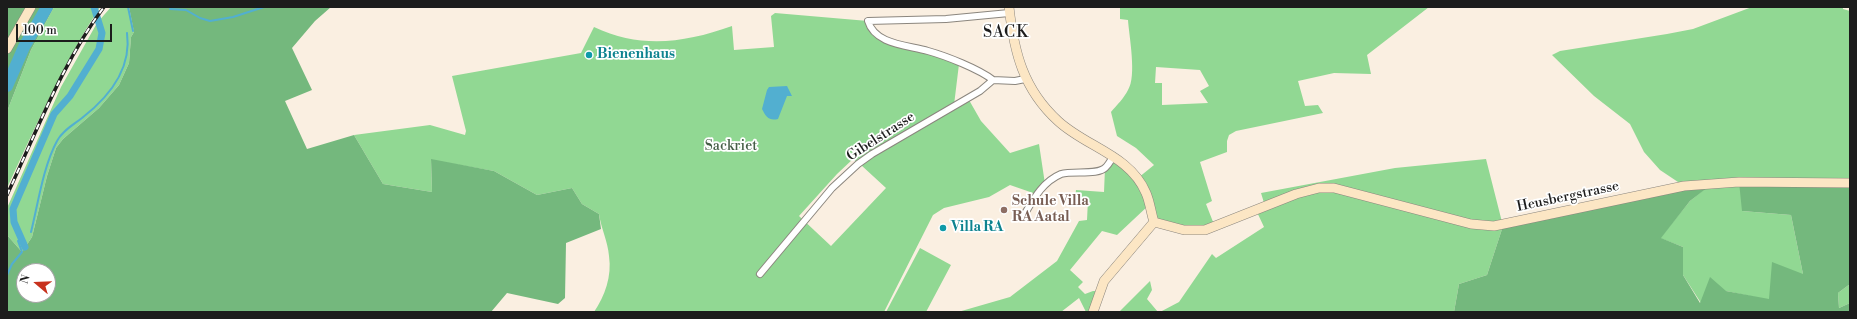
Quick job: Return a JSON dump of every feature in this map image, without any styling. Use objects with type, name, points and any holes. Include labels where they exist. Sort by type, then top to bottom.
[{"type":"street","points":[[7,49],[31,7]]},
{"type":"street","points":[[1025,79],[993,80],[952,59],[884,39],[872,30],[868,21],[946,19],[1009,10],[1025,79],[1037,98],[1058,121],[1070,131],[1128,167],[1138,178],[1146,194],[1154,222],[1104,281],[1093,312]]},
{"type":"street","name":"Gibelstrasse","points":[[760,274],[832,188],[858,164],[872,154],[980,91],[993,80]]},
{"type":"street","points":[[1024,217],[1036,194],[1046,184],[1061,174],[1098,171],[1106,168],[1113,157]]},
{"type":"street","name":"Heusbergstrasse","points":[[1154,222],[1184,230],[1205,230],[1296,194],[1319,188],[1334,188],[1471,224],[1494,226],[1684,186],[1739,182],[1850,183]]},
{"type":"green space","points":[[7,7],[54,7],[31,50],[8,109],[7,116]]},
{"type":"green space","points":[[54,7],[100,7],[62,73],[7,188],[8,109],[31,50]]},
{"type":"green space","points":[[111,7],[129,7],[134,32],[131,37],[129,63],[119,85],[99,108],[63,139],[56,148],[47,176],[32,237],[22,252],[7,235],[7,208],[61,87],[97,23]]},
{"type":"green space","points":[[129,7],[331,7],[315,21],[292,48],[312,90],[285,101],[307,149],[354,135],[383,184],[432,192],[431,159],[494,171],[537,195],[572,188],[582,204],[599,214],[601,229],[566,243],[565,298],[558,304],[507,293],[491,312],[7,312],[7,235],[22,252],[32,237],[47,176],[56,148],[63,139],[99,108],[119,85],[129,63],[131,37],[134,32]]},
{"type":"green space","points":[[1120,7],[1429,7],[1367,55],[1371,74],[1334,73],[1298,81],[1305,106],[1318,105],[1323,113],[1236,131],[1229,135],[1227,141],[1227,152],[1200,162],[1212,201],[1206,204],[1215,227],[1160,225],[1149,205],[1117,235],[1102,231],[1070,270],[1083,282],[1078,287],[1085,294],[1093,291],[1100,291],[1093,312],[1086,312],[1079,298],[1061,312],[958,312],[1010,297],[1057,261],[1079,221],[1087,220],[1088,200],[1075,198],[1076,190],[1104,192],[1105,168],[1113,157],[1138,178],[1154,165],[1136,148],[1117,136],[1111,112],[1126,93],[1131,84],[1132,75],[1132,56],[1128,20],[1120,19]],"holes":[[[1156,67],[1200,70],[1209,86],[1200,91],[1208,103],[1162,105],[1162,83],[1155,83]]]},
{"type":"green space","points":[[1752,7],[1843,7],[1843,9],[1850,11],[1850,183],[1742,211],[1791,215],[1803,274],[1769,300],[1726,291],[1701,303],[1683,275],[1683,247],[1660,238],[1690,201],[1711,184],[1684,186],[1660,170],[1644,152],[1630,124],[1594,96],[1552,55],[1560,51],[1693,29]]},
{"type":"green space","name":"Sackriet","points":[[775,13],[868,21],[876,34],[959,64],[954,105],[857,162],[853,159],[837,174],[799,216],[831,246],[886,188],[861,165],[873,156],[969,100],[981,121],[1010,153],[1039,144],[1045,184],[1036,194],[1010,185],[989,197],[944,208],[933,215],[884,312],[594,312],[607,286],[610,263],[608,251],[599,214],[582,204],[572,188],[537,195],[494,171],[431,160],[432,192],[383,184],[354,135],[430,125],[465,135],[466,131],[452,76],[581,53],[594,27],[629,39],[663,41],[680,40],[732,26],[734,50],[774,47],[771,16]]},
{"type":"green space","points":[[1486,159],[1503,226],[1487,275],[1459,284],[1454,312],[1160,312],[1179,302],[1212,254],[1216,258],[1264,227],[1256,210],[1265,206],[1261,193],[1395,168]]},
{"type":"green space","points":[[1739,182],[1850,183],[1850,284],[1838,293],[1839,308],[1850,303],[1850,312],[1454,312],[1459,284],[1487,275],[1503,226],[1712,184],[1690,201],[1661,238],[1683,247],[1683,275],[1700,303],[1710,277],[1726,291],[1769,299],[1772,262],[1803,274],[1791,215],[1742,211]]},
{"type":"green space","points":[[920,248],[951,265],[926,312],[886,312]]},
{"type":"green space","points":[[1150,281],[1152,290],[1147,299],[1158,312],[1119,312]]},
{"type":"green space","points":[[1850,284],[1850,303],[1839,308],[1838,293]]},
{"type":"water","points":[[787,86],[792,96],[787,96],[778,119],[770,119],[766,116],[762,109],[767,90],[769,87]]},
{"type":"waterway","points":[[7,86],[24,47],[47,7]]},
{"type":"waterway","points":[[25,247],[14,222],[13,209],[54,114],[70,96],[99,49],[102,33],[94,7]]},
{"type":"waterway","points":[[128,7],[133,31]]},
{"type":"waterway","points":[[170,9],[186,10],[200,18],[210,21],[233,17],[264,7]]},
{"type":"waterway","points":[[31,232],[44,174],[52,151],[59,137],[92,110],[116,81],[126,59],[128,46],[127,33]]},
{"type":"waterway","points":[[7,275],[12,264],[22,252],[18,241],[22,240]]},
{"type":"railway","points":[[7,195],[63,74],[89,28],[104,7]]},
{"type":"place","name":"Bienenhaus","points":[[589,55]]},
{"type":"place","name":"Schule Villa RA Aatal","points":[[1004,210]]},
{"type":"place","name":"Villa RA","points":[[943,228]]},
{"type":"district","name":"SACK","points":[[1006,33]]}]
